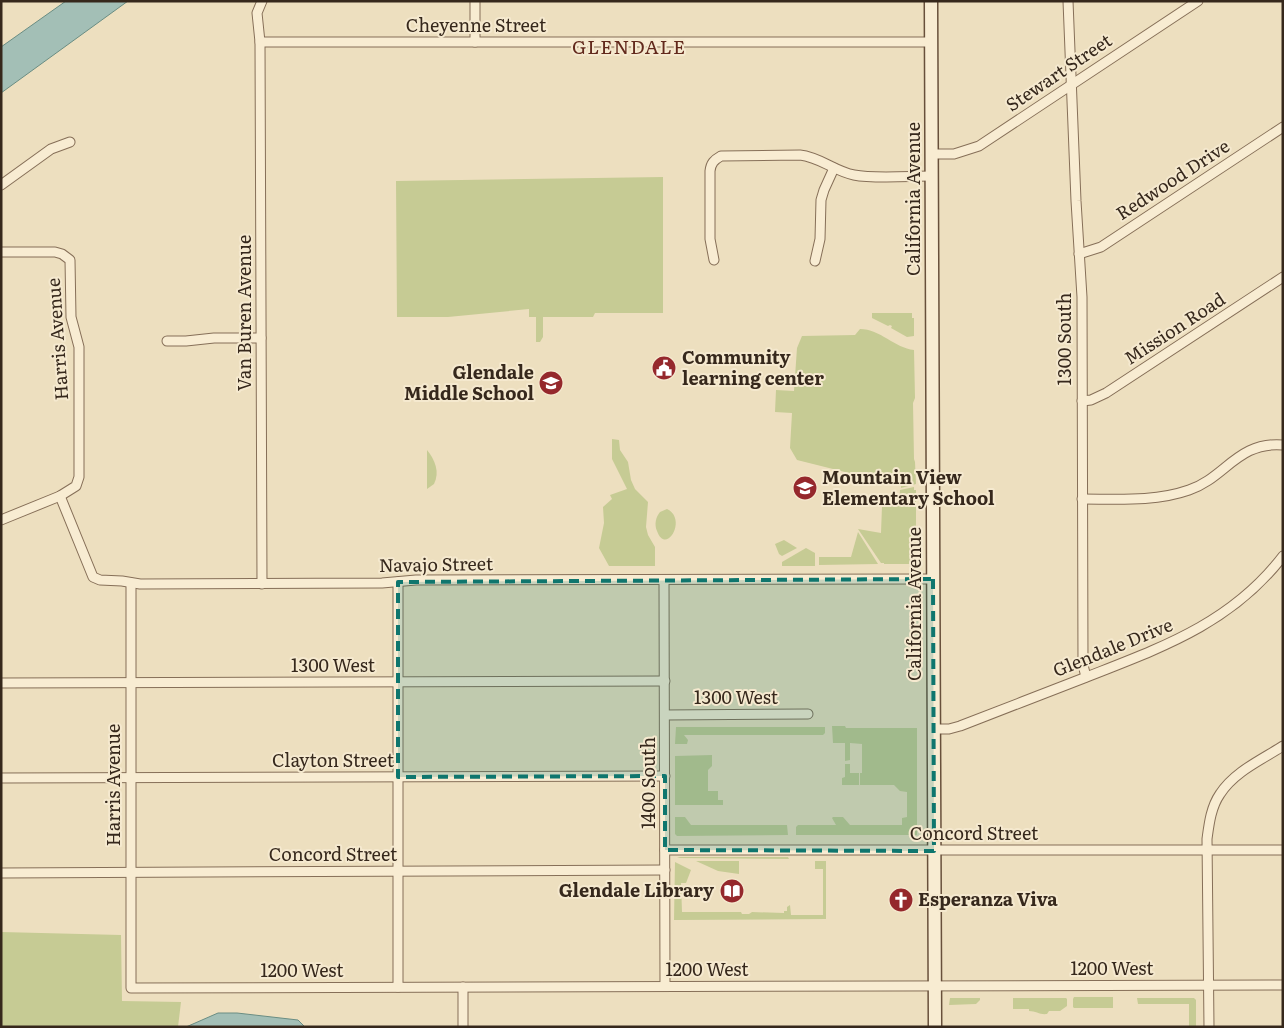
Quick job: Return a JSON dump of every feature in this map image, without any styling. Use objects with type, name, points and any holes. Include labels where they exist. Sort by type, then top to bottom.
[{"type":"main road","name":"California Avenue","points":[[931,1],[935,1027]]},
{"type":"street","name":"Van Buren Avenue","points":[[262,1],[257,13],[260,42],[262,584]]},
{"type":"street","points":[[475,1],[475,42]]},
{"type":"street","name":"1300 South","points":[[1068,1],[1082,307],[1083,665],[1086,677]]},
{"type":"street","name":"Stewart Street","points":[[932,154],[954,154],[976,148],[1198,1]]},
{"type":"street","name":"Cheyenne Street","points":[[260,42],[931,42]]},
{"type":"street","name":"Redwood Drive","points":[[1079,254],[1101,247],[1283,127]]},
{"type":"street","points":[[1,185],[51,149],[70,142]]},
{"type":"street","points":[[714,260],[710,239],[711,164],[721,156],[800,155],[809,156],[854,175],[932,176]]},
{"type":"street","points":[[815,261],[820,239],[821,200],[834,168]]},
{"type":"street","name":"Harris Avenue","points":[[1,252],[56,252],[70,260],[71,317],[79,347],[79,477],[76,486],[60,496]]},
{"type":"street","name":"Mission Road","points":[[1082,401],[1091,400],[1106,393],[1283,278]]},
{"type":"street","points":[[167,340],[261,338]]},
{"type":"street","points":[[1082,499],[1155,498],[1180,493],[1200,486],[1248,451],[1266,445],[1283,445]]},
{"type":"street","points":[[1,520],[60,496]]},
{"type":"street","name":"Navajo Street","points":[[60,496],[93,577],[100,580],[140,584],[933,579]]},
{"type":"street","name":"Glendale Drive","points":[[933,730],[960,726],[1148,654],[1184,637],[1208,624],[1238,601],[1283,556]]},
{"type":"street","name":"1400 South","points":[[664,580],[665,986]]},
{"type":"street","points":[[398,582],[398,987]]},
{"type":"street","name":"Harris Avenue","points":[[131,583],[131,988]]},
{"type":"street","name":"1300 West","points":[[1,683],[665,681]]},
{"type":"street","name":"1300 West","points":[[664,715],[808,714]]},
{"type":"street","points":[[1209,1027],[1209,821],[1220,794],[1234,779],[1283,746]]},
{"type":"street","name":"Clayton Street","points":[[1,778],[665,776]]},
{"type":"street","name":"Concord Street","points":[[665,850],[1283,850]]},
{"type":"street","name":"Concord Street","points":[[1,873],[665,870]]},
{"type":"street","name":"1200 West","points":[[131,988],[1283,985]]},
{"type":"street","points":[[463,987],[463,1027]]},
{"type":"highlighted area","points":[[933,579],[934,851],[665,850],[665,776],[398,777],[398,582]]},
{"type":"green space","points":[[663,177],[663,313],[595,313],[593,317],[543,317],[543,337],[540,342],[536,342],[536,317],[529,317],[529,309],[448,317],[397,317],[396,181]]},
{"type":"green space","points":[[872,313],[912,313],[912,318],[914,318],[914,336],[907,337],[891,328],[892,326],[872,318]]},
{"type":"green space","points":[[860,329],[874,332],[900,346],[914,350],[915,398],[913,403],[916,484],[901,488],[901,486],[797,460],[790,448],[792,413],[775,412],[776,390],[794,391],[797,348],[802,336],[855,335]]},
{"type":"green space","points":[[612,439],[619,440],[620,450],[628,462],[631,480],[635,489],[648,502],[646,527],[655,547],[655,566],[609,566],[599,548],[604,523],[603,507],[612,499],[610,495],[627,489],[612,459]]},
{"type":"green space","points":[[427,450],[434,462],[437,475],[434,484],[427,489]]},
{"type":"green space","points":[[914,487],[914,490],[916,490],[916,564],[881,563],[858,529],[881,533],[882,506],[899,506],[900,490]]},
{"type":"green space","points":[[667,509],[676,520],[673,533],[670,538],[665,540],[661,538],[657,531],[656,523],[660,512]]},
{"type":"green space","points":[[858,532],[878,564],[819,565],[819,557],[851,557]]},
{"type":"green space","points":[[784,540],[797,548],[782,556],[779,554],[775,544]]},
{"type":"green space","points":[[806,548],[815,553],[815,566],[782,566],[782,562]]},
{"type":"green space","points":[[832,726],[845,726],[846,728],[917,728],[917,835],[796,835],[796,827],[798,825],[836,825],[833,817],[843,817],[850,825],[902,825],[902,818],[907,817],[907,792],[900,791],[894,785],[860,785],[862,744],[850,743],[850,760],[845,761],[845,743],[833,743]]},
{"type":"green space","points":[[676,727],[825,727],[825,733],[823,735],[684,735],[688,740],[687,744],[675,744]]},
{"type":"green space","points":[[712,755],[712,766],[708,770],[708,791],[718,791],[718,800],[723,800],[723,805],[675,805],[675,756]]},
{"type":"green space","points":[[845,764],[850,764],[850,773],[859,773],[859,785],[842,785],[842,778],[845,777]]},
{"type":"green space","points":[[675,817],[685,817],[691,825],[787,825],[788,835],[677,836],[675,834]]},
{"type":"green space","points":[[788,857],[789,859],[677,858]]},
{"type":"green space","points":[[696,861],[739,861],[739,874],[718,871]]},
{"type":"green space","points":[[815,861],[826,861],[826,919],[674,920],[675,862],[691,870],[686,883],[681,883],[682,912],[784,913],[790,905],[791,915],[823,915],[823,869],[815,869]]},
{"type":"green space","points":[[1,932],[121,935],[122,1001],[181,1002],[178,1027],[1,1027]]},
{"type":"green space","points":[[1074,997],[1113,997],[1113,1008],[1074,1008]]},
{"type":"green space","points":[[950,998],[980,998],[980,1000],[976,1004],[949,1005]]},
{"type":"green space","points":[[1013,998],[1066,998],[1067,1006],[1060,1011],[1049,1011],[1047,1014],[1042,1014],[1029,1011],[1029,1009],[1013,1009]]},
{"type":"green space","points":[[1137,998],[1194,998],[1196,1000],[1196,1027],[1189,1027],[1189,1004],[1138,1004]]},
{"type":"water","points":[[66,1],[128,1],[1,93],[1,47]]},
{"type":"water","points":[[218,1013],[237,1013],[298,1020],[305,1027],[186,1027]]},
{"type":"place","name":"Community learning center","points":[[664,368]]},
{"type":"place","name":"Glendale Middle School","points":[[551,383]]},
{"type":"place","name":"Mountain View Elementary School","points":[[805,488]]},
{"type":"place","name":"Glendale Library","points":[[732,891]]},
{"type":"place","name":"Esperanza Viva","points":[[901,900]]},
{"type":"district","name":"GLENDALE","points":[[629,47]]}]
